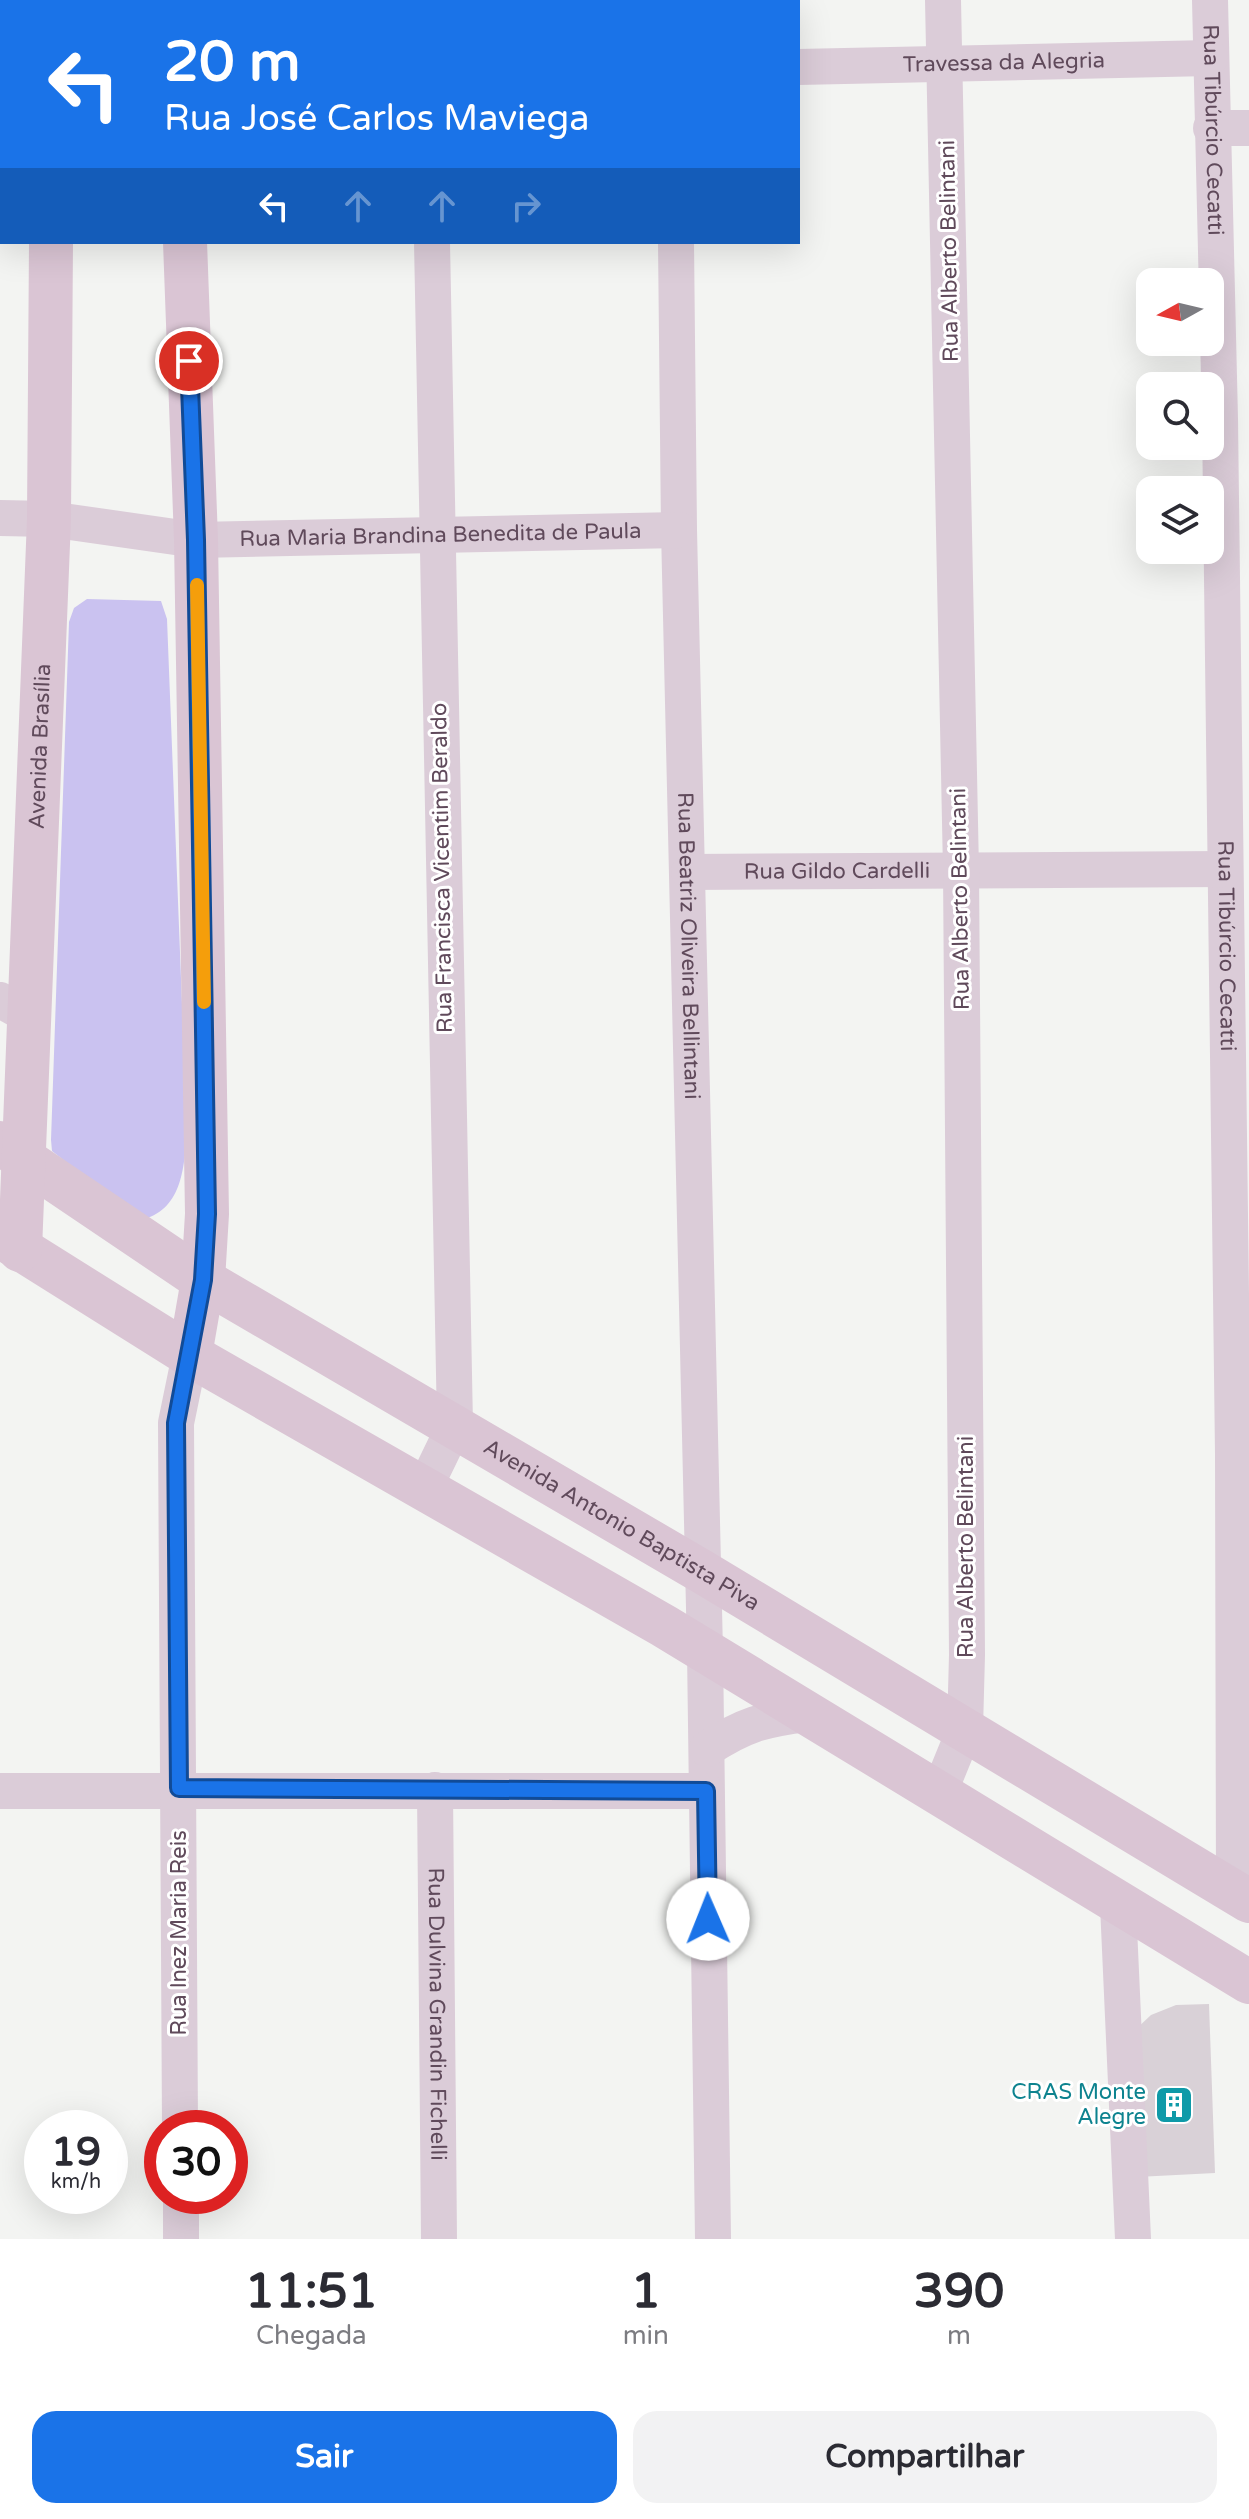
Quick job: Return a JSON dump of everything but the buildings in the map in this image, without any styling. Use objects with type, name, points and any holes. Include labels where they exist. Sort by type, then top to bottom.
[{"type":"main road","name":"Avenida Brasília","points":[[10,1243],[14,1008],[49,519],[51,244]]},
{"type":"main road","points":[[185,244],[196,540],[207,1214],[203,1280],[190,1355]]},
{"type":"main road","name":"Avenida Antonio Baptista Piva","points":[[12,1150],[203,1280],[701,1571],[1241,1897]]},
{"type":"main road","points":[[10,1243],[190,1355],[425,1487],[705,1651],[1249,1982]]},
{"type":"street","name":"Rua Alberto Belintani","points":[[939,1793],[965,1729],[967,1655],[961,870],[943,0]]},
{"type":"street","name":"Rua Tibúrcio Cecatti","points":[[1210,0],[1211,128],[1235,419],[1236,677],[1225,869],[1238,938],[1235,1625],[1241,1897]]},
{"type":"street","name":"Travessa da Alegria","points":[[800,67],[944,61],[1210,58]]},
{"type":"street","points":[[1211,128],[1249,128]]},
{"type":"street","name":"Rua Francisca Vicentim Beraldo","points":[[425,1487],[455,1425],[435,536],[432,244]]},
{"type":"street","name":"Rua Beatriz Oliveira Bellintani","points":[[676,244],[679,530],[707,1749],[713,2239]]},
{"type":"street","name":"Rua Maria Brandina Benedita de Paula","points":[[0,518],[49,519],[196,540],[679,530]]},
{"type":"street","name":"Rua Gildo Cardelli","points":[[689,872],[1225,869]]},
{"type":"street","name":"Rua Inez Maria Reis","points":[[180,2110],[176,1423],[190,1355]]},
{"type":"street","points":[[707,1749],[739,1728],[765,1718],[807,1714]]},
{"type":"street","points":[[0,1791],[179,1788],[706,1791]]},
{"type":"street","name":"Rua Dulvina Grandin Fichelli","points":[[435,1790],[439,2239]]},
{"type":"street","points":[[1118,1905],[1133,2239]]},
{"type":"street","points":[[181,2214],[181,2239]]},
{"type":"shaded area","points":[[87,599],[161,601],[167,619],[187,1132],[182,1174],[173,1198],[165,1208],[140,1220],[52,1151],[51,1140],[69,622],[74,608]]},
{"type":"slow traffic","points":[[197,585],[204,1002]]},
{"type":"place","name":"CRAS Monte Alegre","points":[[1174,2105]]},
{"type":"route","points":[[189,361],[196,540],[207,1214],[203,1280],[176,1423],[179,1788],[706,1791],[708,1919]]}]
